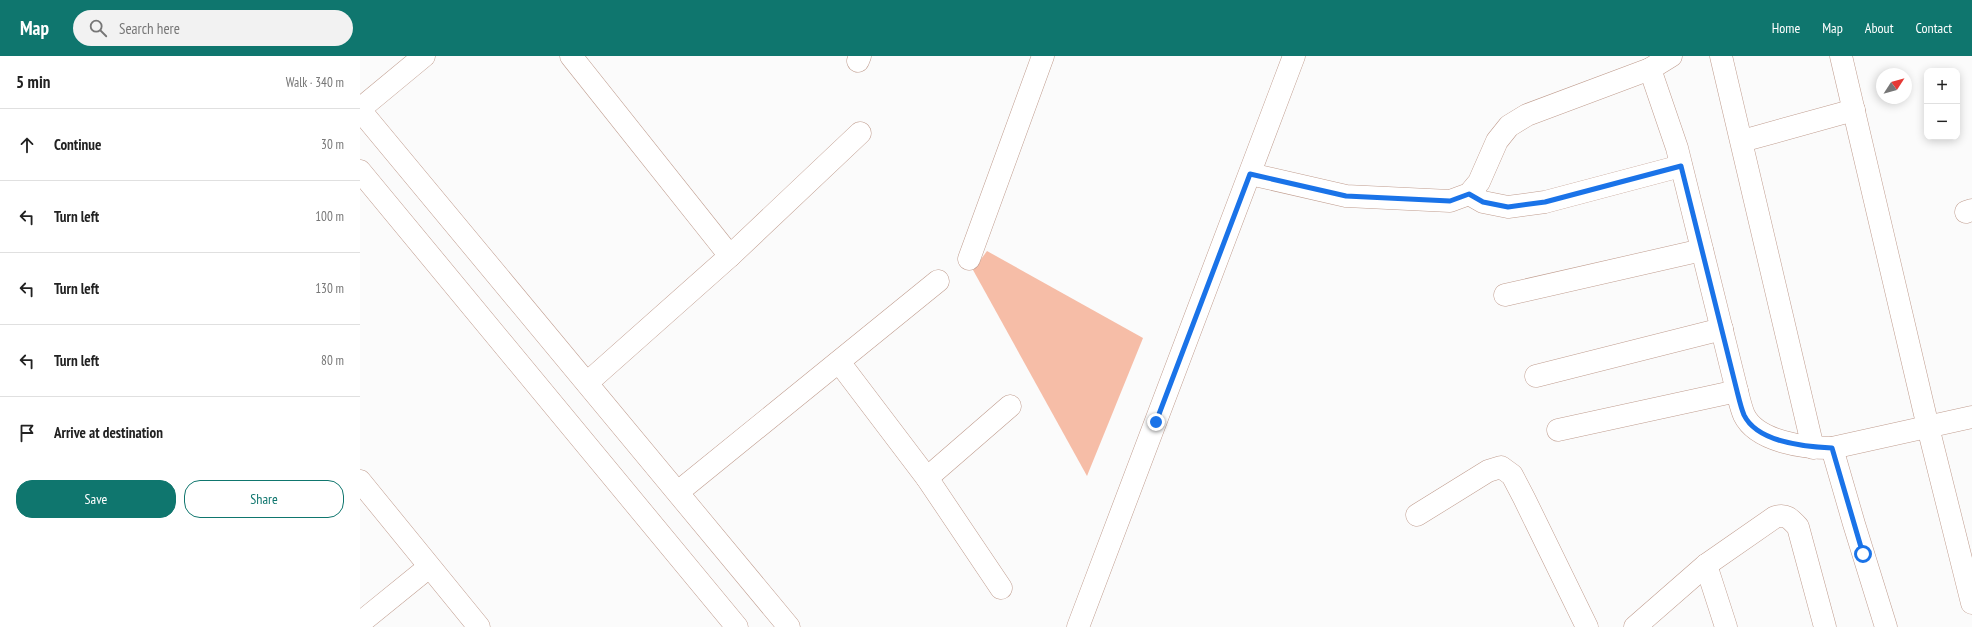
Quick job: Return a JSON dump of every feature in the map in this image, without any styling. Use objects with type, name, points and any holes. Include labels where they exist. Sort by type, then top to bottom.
[{"type":"street","points":[[424,56],[360,109],[789,627]]},
{"type":"street","points":[[570,56],[730,256]]},
{"type":"street","points":[[969,259],[1043,56]]},
{"type":"street","points":[[1078,627],[1294,56]]},
{"type":"street","points":[[1250,174],[1346,196],[1450,201],[1469,194],[1479,182],[1497,141],[1509,126],[1527,115],[1650,69],[1672,56]]},
{"type":"street","points":[[1721,56],[1822,448],[1886,627]]},
{"type":"street","points":[[1841,56],[1928,428],[1972,603]]},
{"type":"street","points":[[1650,69],[1677,148],[1744,415],[1759,432],[1775,439],[1822,448],[1928,428],[1972,417]]},
{"type":"street","points":[[1742,141],[1854,110]]},
{"type":"street","points":[[587,383],[730,256],[860,133]]},
{"type":"street","points":[[1469,194],[1483,202],[1508,207],[1545,202],[1681,166]]},
{"type":"street","points":[[360,171],[737,627]]},
{"type":"street","points":[[1506,295],[1702,250]]},
{"type":"street","points":[[678,492],[938,281]]},
{"type":"street","points":[[1536,376],[1722,329]]},
{"type":"street","points":[[839,362],[927,478],[1001,588]]},
{"type":"street","points":[[1558,430],[1737,391]]},
{"type":"street","points":[[927,478],[1010,406]]},
{"type":"street","points":[[1417,515],[1488,471],[1501,467],[1512,475],[1587,627]]},
{"type":"street","points":[[360,481],[479,627]]},
{"type":"street","points":[[1635,627],[1706,565],[1775,517],[1783,515],[1790,518],[1798,527],[1826,627]]},
{"type":"street","points":[[1706,565],[1726,627]]},
{"type":"street","points":[[360,623],[429,567]]},
{"type":"shaded area","points":[[987,251],[1143,338],[1087,476],[973,270]]},
{"type":"route","points":[[1156,422],[1250,174],[1346,196],[1450,201],[1469,194],[1483,202],[1508,207],[1545,202],[1681,166],[1744,415],[1750,424],[1759,432],[1775,439],[1813,448],[1832,448],[1863,554]]}]
